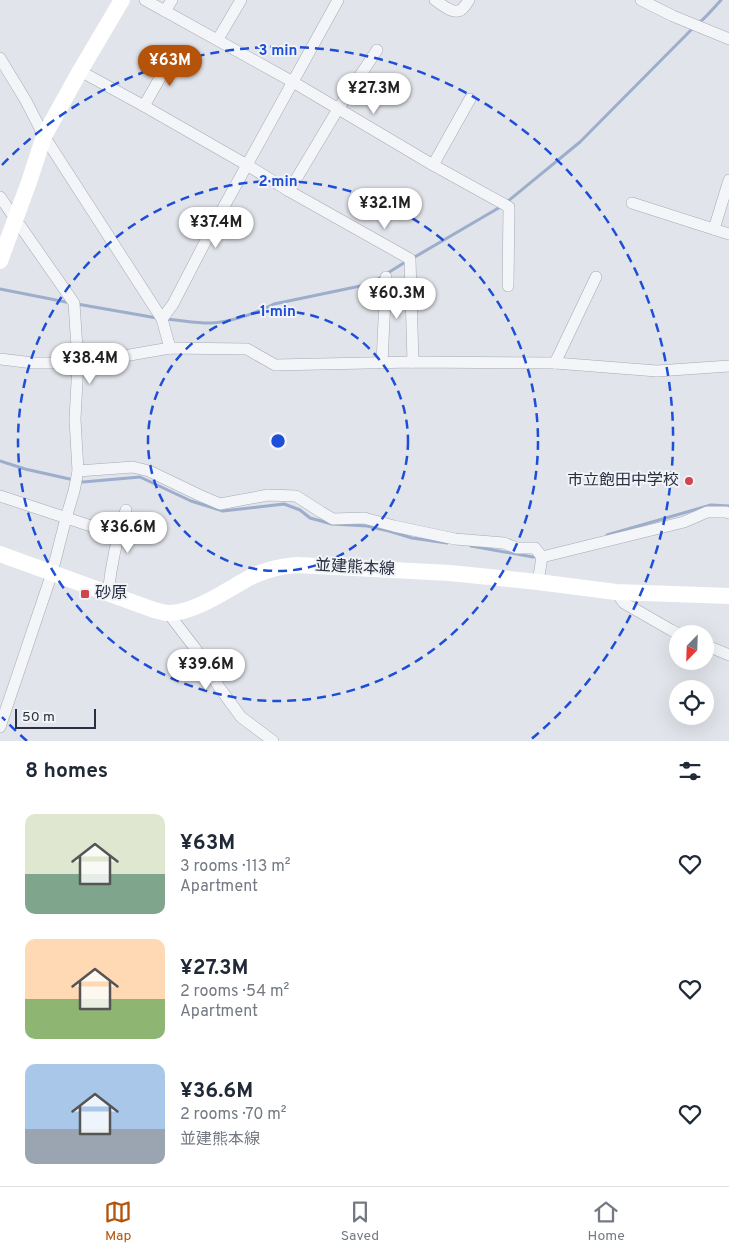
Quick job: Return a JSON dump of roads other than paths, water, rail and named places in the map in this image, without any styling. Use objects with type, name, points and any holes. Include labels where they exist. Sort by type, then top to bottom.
[{"type":"main road","points":[[0,261],[44,136],[80,70],[122,0]]},
{"type":"main road","name":"並建熊本線","points":[[0,554],[108,594],[168,613],[193,608],[254,576],[278,567],[297,565],[429,572],[538,582],[616,592],[729,596]]},
{"type":"street","points":[[145,0],[294,82],[433,165],[509,207],[508,286]]},
{"type":"street","points":[[165,11],[172,0]]},
{"type":"street","points":[[218,39],[241,0]]},
{"type":"street","points":[[162,319],[172,304],[338,0]]},
{"type":"street","points":[[435,0],[447,9],[457,11],[461,10],[469,0]]},
{"type":"street","points":[[642,0],[673,16],[729,39]]},
{"type":"street","points":[[289,191],[338,109],[377,50]]},
{"type":"street","points":[[144,106],[173,55]]},
{"type":"street","points":[[0,58],[26,101],[44,136],[162,319],[170,348]]},
{"type":"street","points":[[80,70],[410,259],[414,362]]},
{"type":"street","points":[[433,165],[470,99]]},
{"type":"street","points":[[714,229],[729,180]]},
{"type":"street","points":[[0,197],[74,303],[78,363],[75,419],[78,471],[74,491],[52,573],[0,727]]},
{"type":"street","points":[[632,203],[729,234]]},
{"type":"street","points":[[382,363],[386,277]]},
{"type":"street","points":[[554,362],[596,277]]},
{"type":"street","points":[[0,359],[33,363],[78,363],[170,348],[247,349],[275,365],[414,362],[554,362],[657,372],[729,366]]},
{"type":"street","points":[[78,471],[133,467],[148,471],[220,504],[268,495],[296,496],[333,519],[364,518],[456,539],[504,543],[518,548],[535,548],[542,557],[538,582]]},
{"type":"street","points":[[0,496],[91,526]]},
{"type":"street","points":[[108,594],[119,532],[126,510]]},
{"type":"street","points":[[542,557],[684,522],[707,512],[729,513]]},
{"type":"street","points":[[616,592],[624,603],[669,629]]},
{"type":"street","points":[[168,613],[195,648],[241,717],[273,741]]},
{"type":"street","points":[[714,649],[729,655]]},
{"type":"waterway","points":[[699,23],[721,0]]},
{"type":"waterway","points":[[507,202],[580,142],[694,27]]},
{"type":"waterway","points":[[413,258],[502,206]]},
{"type":"waterway","points":[[165,319],[198,323],[217,323],[234,319],[274,304],[370,284],[407,261]]},
{"type":"waterway","points":[[0,289],[71,303]]},
{"type":"waterway","points":[[77,304],[157,318]]},
{"type":"waterway","points":[[0,461],[25,469],[83,482],[140,477],[191,501],[223,511],[284,504],[300,510],[310,518],[332,524],[367,526],[412,538],[447,543]]},
{"type":"waterway","points":[[607,535],[711,505],[729,506]]},
{"type":"waterway","points":[[471,546],[533,557],[538,555]]},
{"type":"place","name":"市立飽田中学校","points":[[689,481]]},
{"type":"place","name":"砂原","points":[[85,594]]}]
